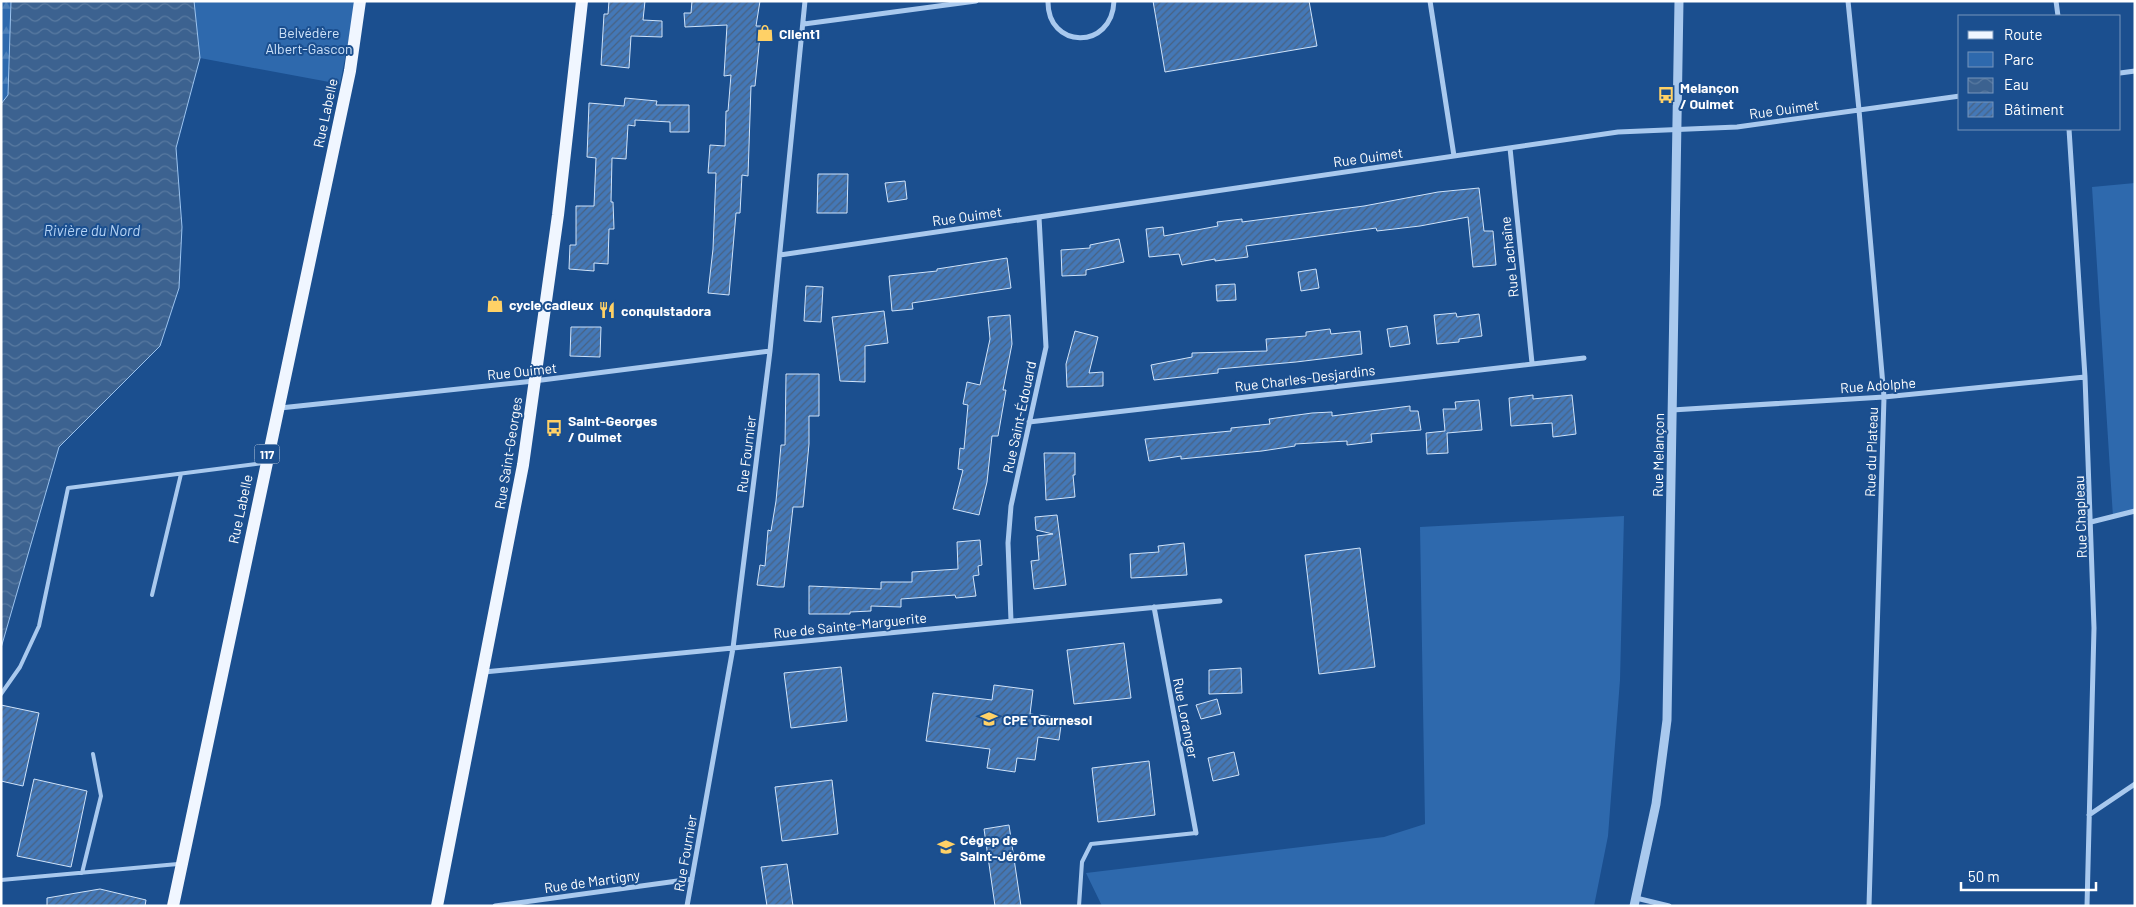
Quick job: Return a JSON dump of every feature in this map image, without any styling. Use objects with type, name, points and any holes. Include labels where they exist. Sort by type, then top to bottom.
[{"type":"main road","name":"Rue Labelle","points":[[173,906],[277,408],[350,71],[360,1]]},
{"type":"main road","name":"Rue Saint-Georges","points":[[437,906],[523,465],[558,215],[582,1]]},
{"type":"street","name":"Rue Fournier","points":[[687,906],[733,648],[770,352],[805,1]]},
{"type":"street","points":[[804,24],[976,1]]},
{"type":"street","points":[[1048,1],[1048,14],[1053,24],[1061,32],[1071,37],[1082,38],[1093,36],[1106,26],[1114,12],[1114,1]]},
{"type":"street","points":[[1430,1],[1454,156]]},
{"type":"street","name":"Rue Melançon","points":[[1635,902],[1656,804],[1667,720],[1679,1]]},
{"type":"street","name":"Rue du Plateau","points":[[1848,1],[1884,397],[1869,906]]},
{"type":"street","points":[[2056,1],[2058,15]]},
{"type":"street","points":[[2121,73],[2135,71]]},
{"type":"street","name":"Rue Ouimet","points":[[780,255],[1618,132],[1737,127],[1958,96]]},
{"type":"street","name":"Rue Chapleau","points":[[2069,130],[2085,377],[2094,628],[2087,906]]},
{"type":"street","name":"Rue Lachaîne","points":[[1510,148],[1532,363]]},
{"type":"street","name":"Rue Saint-Édouard","points":[[1011,621],[1008,543],[1011,506],[1046,347],[1039,217]]},
{"type":"street","name":"Rue Ouimet","points":[[277,408],[534,381],[770,352]]},
{"type":"street","name":"Rue Charles-Desjardins","points":[[1029,422],[1584,358]]},
{"type":"street","name":"Rue Adolphe","points":[[1672,410],[1884,397],[2085,377]]},
{"type":"street","points":[[2091,522],[2135,510]]},
{"type":"street","name":"Rue de Sainte-Marguerite","points":[[483,672],[1220,601]]},
{"type":"street","name":"Rue Loranger","points":[[1154,607],[1196,833]]},
{"type":"street","points":[[2089,815],[2135,784]]},
{"type":"street","name":"Rue de Martigny","points":[[494,906],[692,879]]},
{"type":"street","points":[[1635,902],[1668,906]]},
{"type":"lane","points":[[1,694],[20,666],[40,626],[68,488],[266,463]]},
{"type":"lane","points":[[152,595],[181,474]]},
{"type":"lane","points":[[82,873],[101,796],[92,754]]},
{"type":"lane","points":[[1079,906],[1082,862],[1091,844],[1196,833]]},
{"type":"lane","points":[[1,880],[182,864]]},
{"type":"green space","points":[[1,1],[12,3],[8,95],[1,104]]},
{"type":"green space","name":"Belvédère Albert-Gascon","points":[[194,1],[356,1],[340,84],[200,58]]},
{"type":"green space","points":[[2135,183],[2135,511],[2113,517],[2092,187]]},
{"type":"green space","points":[[1624,516],[1620,680],[1608,836],[1594,906],[1102,906],[1086,873],[1384,837],[1425,824],[1420,527]]},
{"type":"water","name":"Rivière du Nord","points":[[11,1],[194,1],[200,58],[176,148],[182,227],[179,288],[160,346],[59,447],[1,648],[1,104],[8,95]]},
{"type":"building","points":[[609,1],[645,1],[643,20],[662,21],[662,37],[631,36],[629,68],[601,65],[604,14],[608,14]]},
{"type":"building","points":[[692,1],[760,1],[756,26],[761,26],[755,86],[751,86],[748,176],[742,175],[740,213],[736,213],[729,295],[708,293],[713,249],[716,173],[708,173],[710,145],[725,146],[726,111],[728,111],[731,75],[724,76],[727,25],[685,27],[684,13],[691,13]]},
{"type":"building","points":[[1153,1],[1309,1],[1317,46],[1165,72]]},
{"type":"building","points":[[625,98],[657,101],[656,105],[689,105],[689,132],[670,132],[670,122],[635,120],[635,126],[628,125],[626,159],[612,158],[611,202],[613,202],[614,229],[609,229],[608,264],[594,263],[594,271],[569,269],[570,245],[576,245],[576,206],[594,206],[596,158],[587,157],[589,103],[624,106]]},
{"type":"building","points":[[818,174],[848,174],[847,213],[817,213]]},
{"type":"building","points":[[905,181],[907,199],[888,202],[885,183]]},
{"type":"building","points":[[1479,188],[1484,231],[1493,231],[1496,265],[1473,267],[1468,217],[1420,226],[1377,231],[1376,228],[1246,246],[1248,257],[1215,261],[1215,259],[1182,265],[1179,254],[1149,257],[1146,229],[1163,227],[1164,236],[1218,226],[1217,222],[1242,219],[1242,222],[1364,206],[1438,192]]},
{"type":"building","points":[[1119,239],[1124,262],[1086,270],[1086,275],[1062,276],[1061,250],[1090,248],[1090,245]]},
{"type":"building","points":[[1007,258],[1011,288],[912,303],[913,309],[892,311],[889,276],[937,271],[937,269]]},
{"type":"building","points":[[1316,269],[1319,288],[1301,291],[1298,272]]},
{"type":"building","points":[[1235,284],[1236,300],[1217,301],[1216,285]]},
{"type":"building","points":[[806,286],[823,287],[821,322],[804,321]]},
{"type":"building","points":[[884,311],[888,343],[865,346],[865,382],[840,381],[832,317]]},
{"type":"building","points":[[1456,313],[1457,317],[1479,314],[1482,336],[1459,339],[1459,342],[1437,344],[1434,315]]},
{"type":"building","points":[[1010,315],[1012,344],[1003,390],[1006,390],[998,436],[992,436],[987,482],[979,515],[953,509],[963,470],[958,469],[960,448],[964,449],[968,405],[963,404],[967,382],[980,385],[990,339],[988,317]]},
{"type":"building","points":[[1407,326],[1410,344],[1390,347],[1387,329]]},
{"type":"building","points":[[571,327],[601,327],[600,357],[570,356]]},
{"type":"building","points":[[1330,329],[1331,334],[1360,331],[1362,354],[1218,369],[1218,373],[1154,380],[1151,365],[1192,357],[1192,353],[1267,351],[1266,339],[1306,336],[1306,332]]},
{"type":"building","points":[[1075,331],[1098,337],[1089,373],[1103,372],[1103,386],[1067,387],[1066,364]]},
{"type":"building","points":[[786,374],[819,374],[819,416],[809,416],[809,444],[803,507],[793,507],[784,587],[777,587],[757,585],[760,565],[765,566],[768,530],[771,531],[776,501],[781,445],[785,445]]},
{"type":"building","points":[[1533,395],[1533,399],[1572,395],[1576,434],[1553,437],[1552,423],[1511,426],[1509,398]]},
{"type":"building","points":[[1479,400],[1482,430],[1447,433],[1448,453],[1427,454],[1426,433],[1445,431],[1443,409],[1456,409],[1455,402]]},
{"type":"building","points":[[1410,406],[1410,411],[1418,411],[1421,430],[1371,434],[1372,442],[1347,445],[1347,441],[1295,444],[1295,446],[1262,451],[1181,459],[1181,456],[1149,461],[1145,439],[1231,431],[1231,428],[1270,424],[1269,419],[1312,413],[1332,412],[1332,416]]},
{"type":"building","points":[[1044,453],[1075,453],[1075,475],[1073,475],[1075,497],[1046,500]]},
{"type":"building","points":[[1057,515],[1066,585],[1034,589],[1031,561],[1039,560],[1037,536],[1053,534],[1036,530],[1035,517]]},
{"type":"building","points":[[980,540],[982,565],[978,566],[979,575],[973,576],[976,596],[956,598],[955,595],[901,599],[901,607],[871,606],[871,611],[850,612],[850,614],[809,614],[809,586],[881,589],[881,582],[912,582],[912,572],[958,569],[957,542]]},
{"type":"building","points":[[1184,543],[1187,575],[1131,578],[1130,554],[1159,552],[1158,546]]},
{"type":"building","points":[[1360,548],[1375,667],[1319,674],[1305,555]]},
{"type":"building","points":[[1124,643],[1131,698],[1074,704],[1067,650]]},
{"type":"building","points":[[841,667],[847,721],[791,728],[784,673]]},
{"type":"building","points":[[1241,668],[1242,693],[1209,694],[1209,670]]},
{"type":"building","points":[[994,685],[1033,690],[1030,714],[1062,718],[1059,740],[1038,737],[1035,760],[1017,758],[1015,772],[987,768],[990,749],[926,741],[933,693],[992,700]]},
{"type":"building","points":[[1217,699],[1221,714],[1201,719],[1196,705]]},
{"type":"building","points":[[1,705],[39,713],[23,786],[1,781]]},
{"type":"building","points":[[1234,752],[1239,775],[1213,781],[1208,758]]},
{"type":"building","points":[[1149,761],[1155,815],[1098,822],[1092,768]]},
{"type":"building","points":[[34,779],[87,791],[71,867],[17,856]]},
{"type":"building","points":[[832,780],[838,834],[782,841],[775,787]]},
{"type":"building","points":[[1009,825],[1021,906],[995,906],[984,829]]},
{"type":"building","points":[[787,864],[793,906],[767,906],[761,867]]},
{"type":"building","points":[[100,889],[146,900],[145,906],[47,906],[47,898]]},
{"type":"place","name":"Client1","points":[[765,33]]},
{"type":"place","name":"Melançon / Ouimet","points":[[1666,95]]},
{"type":"place","name":"cycle cadieux","points":[[495,304]]},
{"type":"place","name":"conquistadora","points":[[607,310]]},
{"type":"place","name":"Saint-Georges / Ouimet","points":[[554,428]]},
{"type":"place","name":"CPE Tournesol","points":[[989,719]]},
{"type":"place","name":"Cégep de Saint-Jérôme","points":[[946,847]]}]
